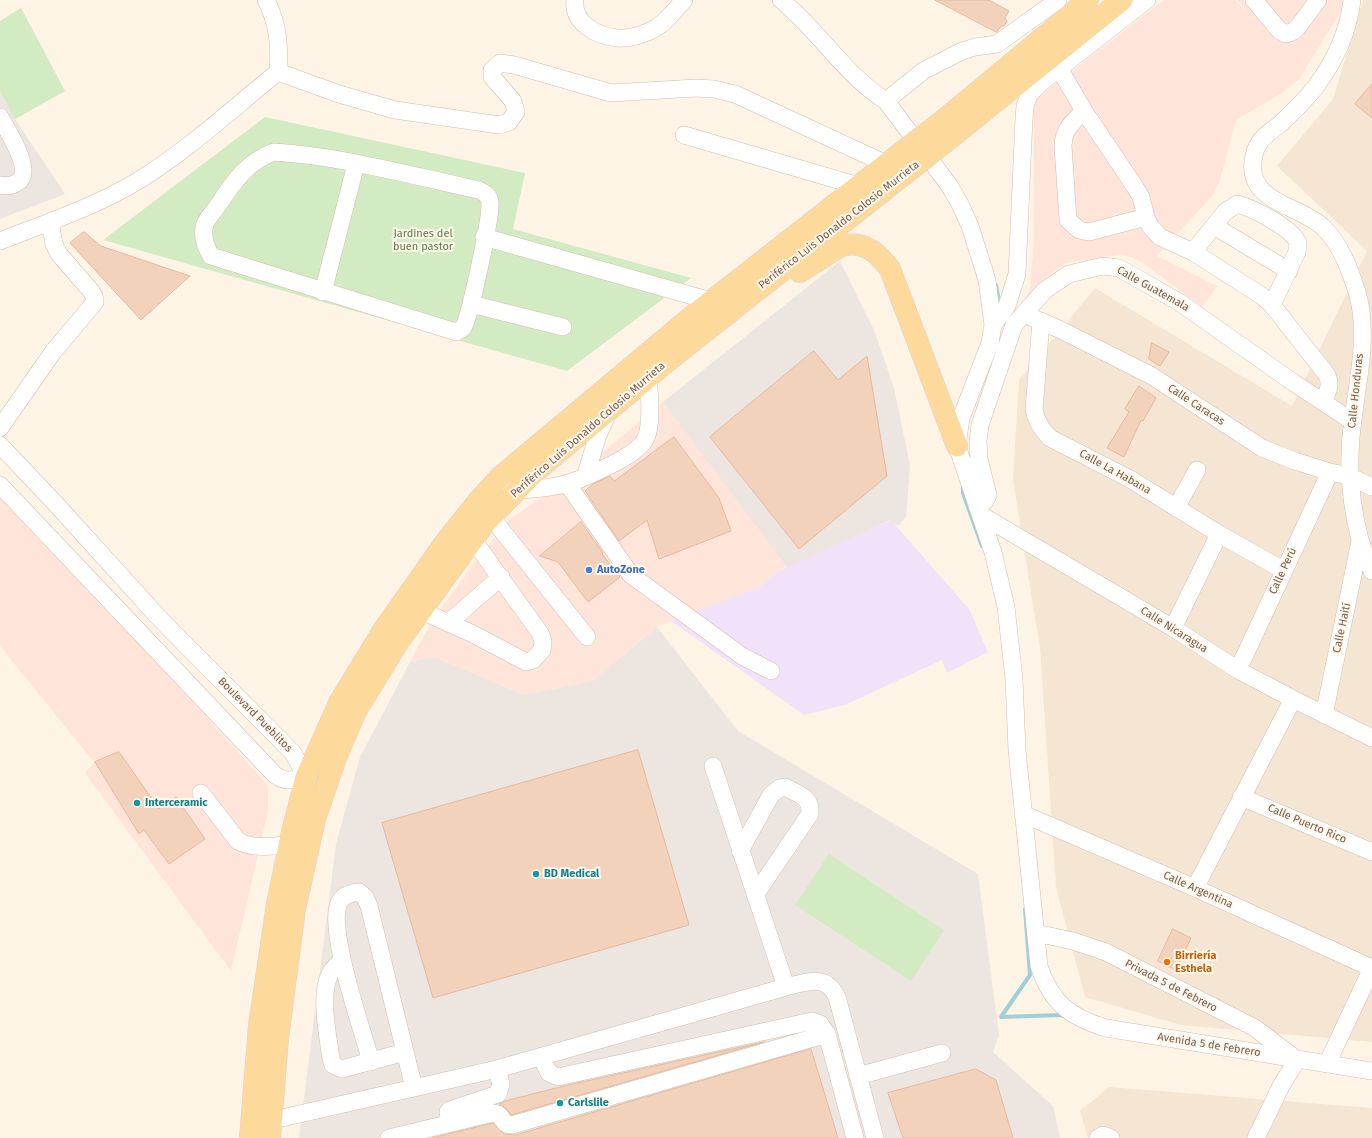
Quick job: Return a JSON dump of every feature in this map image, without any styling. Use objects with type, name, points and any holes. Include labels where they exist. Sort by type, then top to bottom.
[{"type":"main road","name":"Periférico Luis Donaldo Colosio Murrieta","points":[[1018,71],[1088,0]]},
{"type":"main road","name":"Periférico Luis Donaldo Colosio Murrieta","points":[[508,484],[609,410],[880,193],[911,161],[1018,71],[1122,0]]},
{"type":"main road","name":"Periférico Luis Donaldo Colosio Murrieta","points":[[261,1130],[259,1025],[277,904],[306,778],[340,702],[401,603],[508,484],[645,355],[711,301],[886,164],[911,161]]},
{"type":"main road","points":[[716,324],[841,246],[854,244],[874,250],[890,269],[956,446]]},
{"type":"main road","name":"Periférico Luis Donaldo Colosio Murrieta","points":[[261,1130],[278,1038],[295,909],[315,819],[336,758],[356,711],[399,641],[421,610],[466,531]]},
{"type":"main road","points":[[315,819],[306,778],[336,758]]},
{"type":"street","points":[[0,241],[104,199],[137,181],[181,150],[278,72],[280,53],[274,14],[266,0]]},
{"type":"street","points":[[575,0],[574,8],[579,21],[600,34],[618,39],[635,37],[652,30],[670,16],[684,0]]},
{"type":"street","points":[[781,0],[818,36],[867,89],[886,102],[949,185],[970,226],[987,280],[993,325],[990,343],[961,418],[956,446]]},
{"type":"street","points":[[886,102],[923,71],[942,60],[975,47],[997,44],[1058,0]]},
{"type":"street","points":[[993,325],[1007,306],[1017,274],[1025,106],[1029,95],[1059,68],[1147,0]]},
{"type":"street","points":[[1254,0],[1279,30],[1286,34],[1294,31],[1314,2]]},
{"type":"street","name":"Calle Honduras","points":[[1352,0],[1344,36],[1336,54],[1314,89],[1258,145],[1253,167],[1256,182],[1266,195],[1315,220],[1334,240],[1347,264],[1366,312],[1366,375],[1352,421],[1349,476],[1360,541],[1372,571]]},
{"type":"street","points":[[997,44],[1018,71]]},
{"type":"street","points":[[278,72],[339,94],[395,110],[499,126],[509,122],[516,112],[513,101],[492,77],[492,70],[500,63],[611,93],[696,88],[714,89],[735,94],[886,164]]},
{"type":"street","points":[[1059,68],[1084,111],[1135,187],[1150,226],[1160,237],[1193,252],[1262,296],[1272,305],[1327,375],[1330,381],[1329,388],[1323,402]]},
{"type":"street","points":[[1084,111],[1069,127],[1064,135],[1068,220],[1079,230],[1089,232],[1146,217]]},
{"type":"street","points":[[0,117],[20,156],[24,170],[20,180],[11,186],[0,186]]},
{"type":"street","points":[[684,135],[859,185],[880,193]]},
{"type":"street","points":[[274,152],[290,153],[356,164],[484,192],[490,199],[471,304],[465,325],[456,332],[323,292],[212,256],[205,244],[205,225],[236,178],[262,156],[274,152]]},
{"type":"street","points":[[323,292],[356,164]]},
{"type":"street","points":[[1193,252],[1230,207],[1237,204],[1249,207],[1290,232],[1297,240],[1297,252],[1272,305]]},
{"type":"street","points":[[0,428],[53,352],[95,302],[91,291],[59,254],[54,244],[50,222]]},
{"type":"street","points":[[1214,226],[1289,271]]},
{"type":"street","points":[[484,237],[711,301]]},
{"type":"street","name":"Calle Guatemala","points":[[979,510],[988,494],[979,459],[978,441],[980,425],[1014,324],[1045,290],[1069,274],[1103,266],[1119,268],[1179,302],[1294,383],[1352,421]]},
{"type":"street","points":[[471,304],[563,327]]},
{"type":"street","name":"Calle Caracas","points":[[1024,314],[1152,376],[1262,448],[1295,461],[1330,472],[1349,476],[1372,487]]},
{"type":"street","name":"Calle La Habana","points":[[1041,322],[1034,410],[1036,420],[1042,430],[1050,438],[1130,480],[1219,534],[1283,570]]},
{"type":"street","points":[[508,484],[544,489],[568,484],[585,477],[631,453],[645,440],[648,433],[649,420],[648,378],[645,355]]},
{"type":"street","points":[[585,477],[598,435],[609,410]]},
{"type":"street","name":"Boulevard Pueblitos","points":[[0,445],[161,620],[293,753],[306,778]]},
{"type":"street","name":"Avenida 5 de Febrero","points":[[956,446],[993,552],[1006,607],[1014,679],[1017,750],[1039,966],[1043,977],[1055,998],[1072,1014],[1085,1021],[1106,1028],[1372,1071]]},
{"type":"street","points":[[1176,508],[1196,470]]},
{"type":"street","name":"Calle Perú","points":[[1238,670],[1283,570],[1330,472]]},
{"type":"street","points":[[568,484],[631,575],[742,656],[771,671]]},
{"type":"street","points":[[0,485],[274,774],[282,780],[287,781],[306,778]]},
{"type":"street","points":[[484,509],[587,637]]},
{"type":"street","name":"Calle Nicaragua","points":[[979,510],[1173,628],[1238,670],[1324,715],[1372,738]]},
{"type":"street","points":[[401,603],[421,610],[473,634],[518,660],[526,662],[533,660],[542,650],[543,641],[540,633],[501,577],[466,531]]},
{"type":"street","points":[[1173,628],[1219,534]]},
{"type":"street","name":"Calle Haití","points":[[1324,715],[1360,541]]},
{"type":"street","points":[[98,588],[106,588],[113,583],[115,570]]},
{"type":"street","points":[[448,623],[501,577]]},
{"type":"street","points":[[143,635],[141,624],[143,620],[148,617],[161,620]]},
{"type":"street","points":[[1195,888],[1293,699]]},
{"type":"street","points":[[713,766],[786,987]]},
{"type":"street","points":[[740,851],[771,795],[776,790],[785,787],[806,798],[811,806],[810,814],[755,895]]},
{"type":"street","points":[[201,793],[238,841],[243,844],[266,846],[311,840]]},
{"type":"street","name":"Calle Puerto Rico","points":[[1241,797],[1372,852]]},
{"type":"street","name":"Calle Argentina","points":[[1023,814],[1195,888],[1372,968]]},
{"type":"street","points":[[370,1062],[342,960],[336,914],[340,901],[344,897],[351,893],[359,892],[365,897],[369,906],[414,1088]]},
{"type":"street","name":"Privada 5 de Febrero","points":[[1036,932],[1073,941],[1106,952],[1255,1028],[1297,1060]]},
{"type":"street","points":[[342,960],[332,970],[326,988],[331,1059],[334,1065],[342,1070],[405,1052]]},
{"type":"street","points":[[1328,1064],[1372,968]]},
{"type":"street","points":[[261,1130],[414,1088],[497,1069],[808,981],[820,981],[828,984],[834,990],[875,1138]]},
{"type":"street","points":[[541,1057],[549,1072],[558,1076],[807,1021],[820,1024],[827,1034],[855,1138]]},
{"type":"street","points":[[389,1138],[450,1122],[493,1113],[498,1114],[506,1124],[512,1125],[827,1034]]},
{"type":"street","points":[[858,1076],[942,1053]]},
{"type":"street","points":[[1256,1138],[1281,1086],[1297,1060]]},
{"type":"street","points":[[450,1122],[448,1112],[450,1110],[498,1094],[501,1084],[497,1069]]},
{"type":"street","points":[[1098,1138],[1103,1135],[1111,1138]]},
{"type":"shaded area","points":[[1164,0],[1235,0],[1247,13],[1238,0],[1348,0],[1299,79],[1282,93],[1236,120],[1220,180],[1212,196],[1157,256],[1217,286],[1202,307],[1142,262],[1122,254],[1066,263],[1046,277],[1025,302],[1030,287],[1034,243],[1034,100]]},
{"type":"shaded area","points":[[1363,0],[1372,0],[1372,1042],[1181,1025],[1085,997],[1056,887],[1040,648],[1013,480],[1019,380],[1095,288],[1292,406],[1367,251],[1277,166],[1333,99]]},
{"type":"shaded area","points":[[21,8],[65,91],[15,119],[65,194],[0,219],[0,21]]},
{"type":"shaded area","points":[[840,261],[874,330],[894,388],[910,465],[906,517],[898,526],[890,520],[788,568],[663,402]]},
{"type":"shaded area","points":[[663,402],[788,566],[776,572],[761,586],[657,627],[592,681],[524,695],[435,657],[410,662],[430,624],[476,560],[510,519],[580,471]]},
{"type":"shaded area","points":[[0,498],[193,702],[268,786],[268,811],[231,971],[85,773],[94,762],[0,646]]},
{"type":"shaded area","points":[[891,520],[969,609],[988,652],[947,673],[942,660],[845,705],[804,715],[671,621],[761,586],[776,572]]},
{"type":"shaded area","points":[[657,627],[738,731],[978,874],[999,1035],[993,1052],[1053,1106],[1060,1138],[299,1138],[336,844],[360,757],[410,662],[435,657],[524,695],[592,681]]},
{"type":"shaded area","points":[[1109,1087],[1372,1108],[1372,1138],[1088,1138],[1080,1111]]},
{"type":"green space","points":[[21,8],[65,91],[15,119],[0,91],[0,21]]},
{"type":"green space","name":"Jardines del buen pastor","points":[[265,117],[525,173],[513,229],[691,278],[567,371],[103,240]]},
{"type":"green space","points":[[829,854],[944,930],[911,981],[795,905]]},
{"type":"building","points":[[935,0],[989,0],[1009,11],[1005,18],[1007,21],[997,32]]},
{"type":"building","points":[[1372,84],[1372,118],[1355,104]]},
{"type":"building","points":[[84,232],[101,246],[190,276],[141,320],[70,243]]},
{"type":"building","points":[[1152,343],[1169,352],[1160,366],[1149,359]]},
{"type":"building","points":[[814,351],[838,380],[867,356],[887,476],[799,549],[710,437]]},
{"type":"building","points":[[1139,386],[1156,398],[1143,421],[1141,420],[1124,457],[1107,448],[1129,412],[1125,409]]},
{"type":"building","points":[[674,437],[719,498],[731,531],[659,559],[647,520],[619,541],[585,491],[593,484],[610,476],[614,481]]},
{"type":"building","name":"AutoZone","points":[[581,522],[603,553],[602,554],[620,577],[588,602],[558,562],[540,556]]},
{"type":"building","name":"BD Medical","points":[[638,750],[689,925],[433,998],[382,823]]},
{"type":"building","name":"Interceramic","points":[[119,752],[159,809],[176,797],[205,839],[169,864],[144,830],[139,834],[95,762]]},
{"type":"building","points":[[1173,929],[1191,938],[1176,970],[1158,961]]},
{"type":"building","points":[[764,1042],[511,1115],[506,1108],[499,1104],[505,1101],[564,1086]]},
{"type":"building","points":[[811,1049],[838,1138],[432,1138],[493,1123],[504,1134],[515,1135]]},
{"type":"building","points":[[976,1069],[996,1080],[1013,1138],[903,1138],[888,1093]]},
{"type":"waterway","points":[[996,285],[998,296],[997,304]]},
{"type":"waterway","points":[[963,486],[963,493],[982,546]]},
{"type":"waterway","points":[[1025,909],[1030,975],[1001,1017],[1061,1015],[1065,1017]]},
{"type":"place","name":"AutoZone","points":[[589,570]]},
{"type":"place","name":"Interceramic","points":[[137,803]]},
{"type":"place","name":"BD Medical","points":[[536,874]]},
{"type":"place","name":"Birriería Esthela","points":[[1167,962]]},
{"type":"place","name":"Carlslile","points":[[560,1103]]}]
